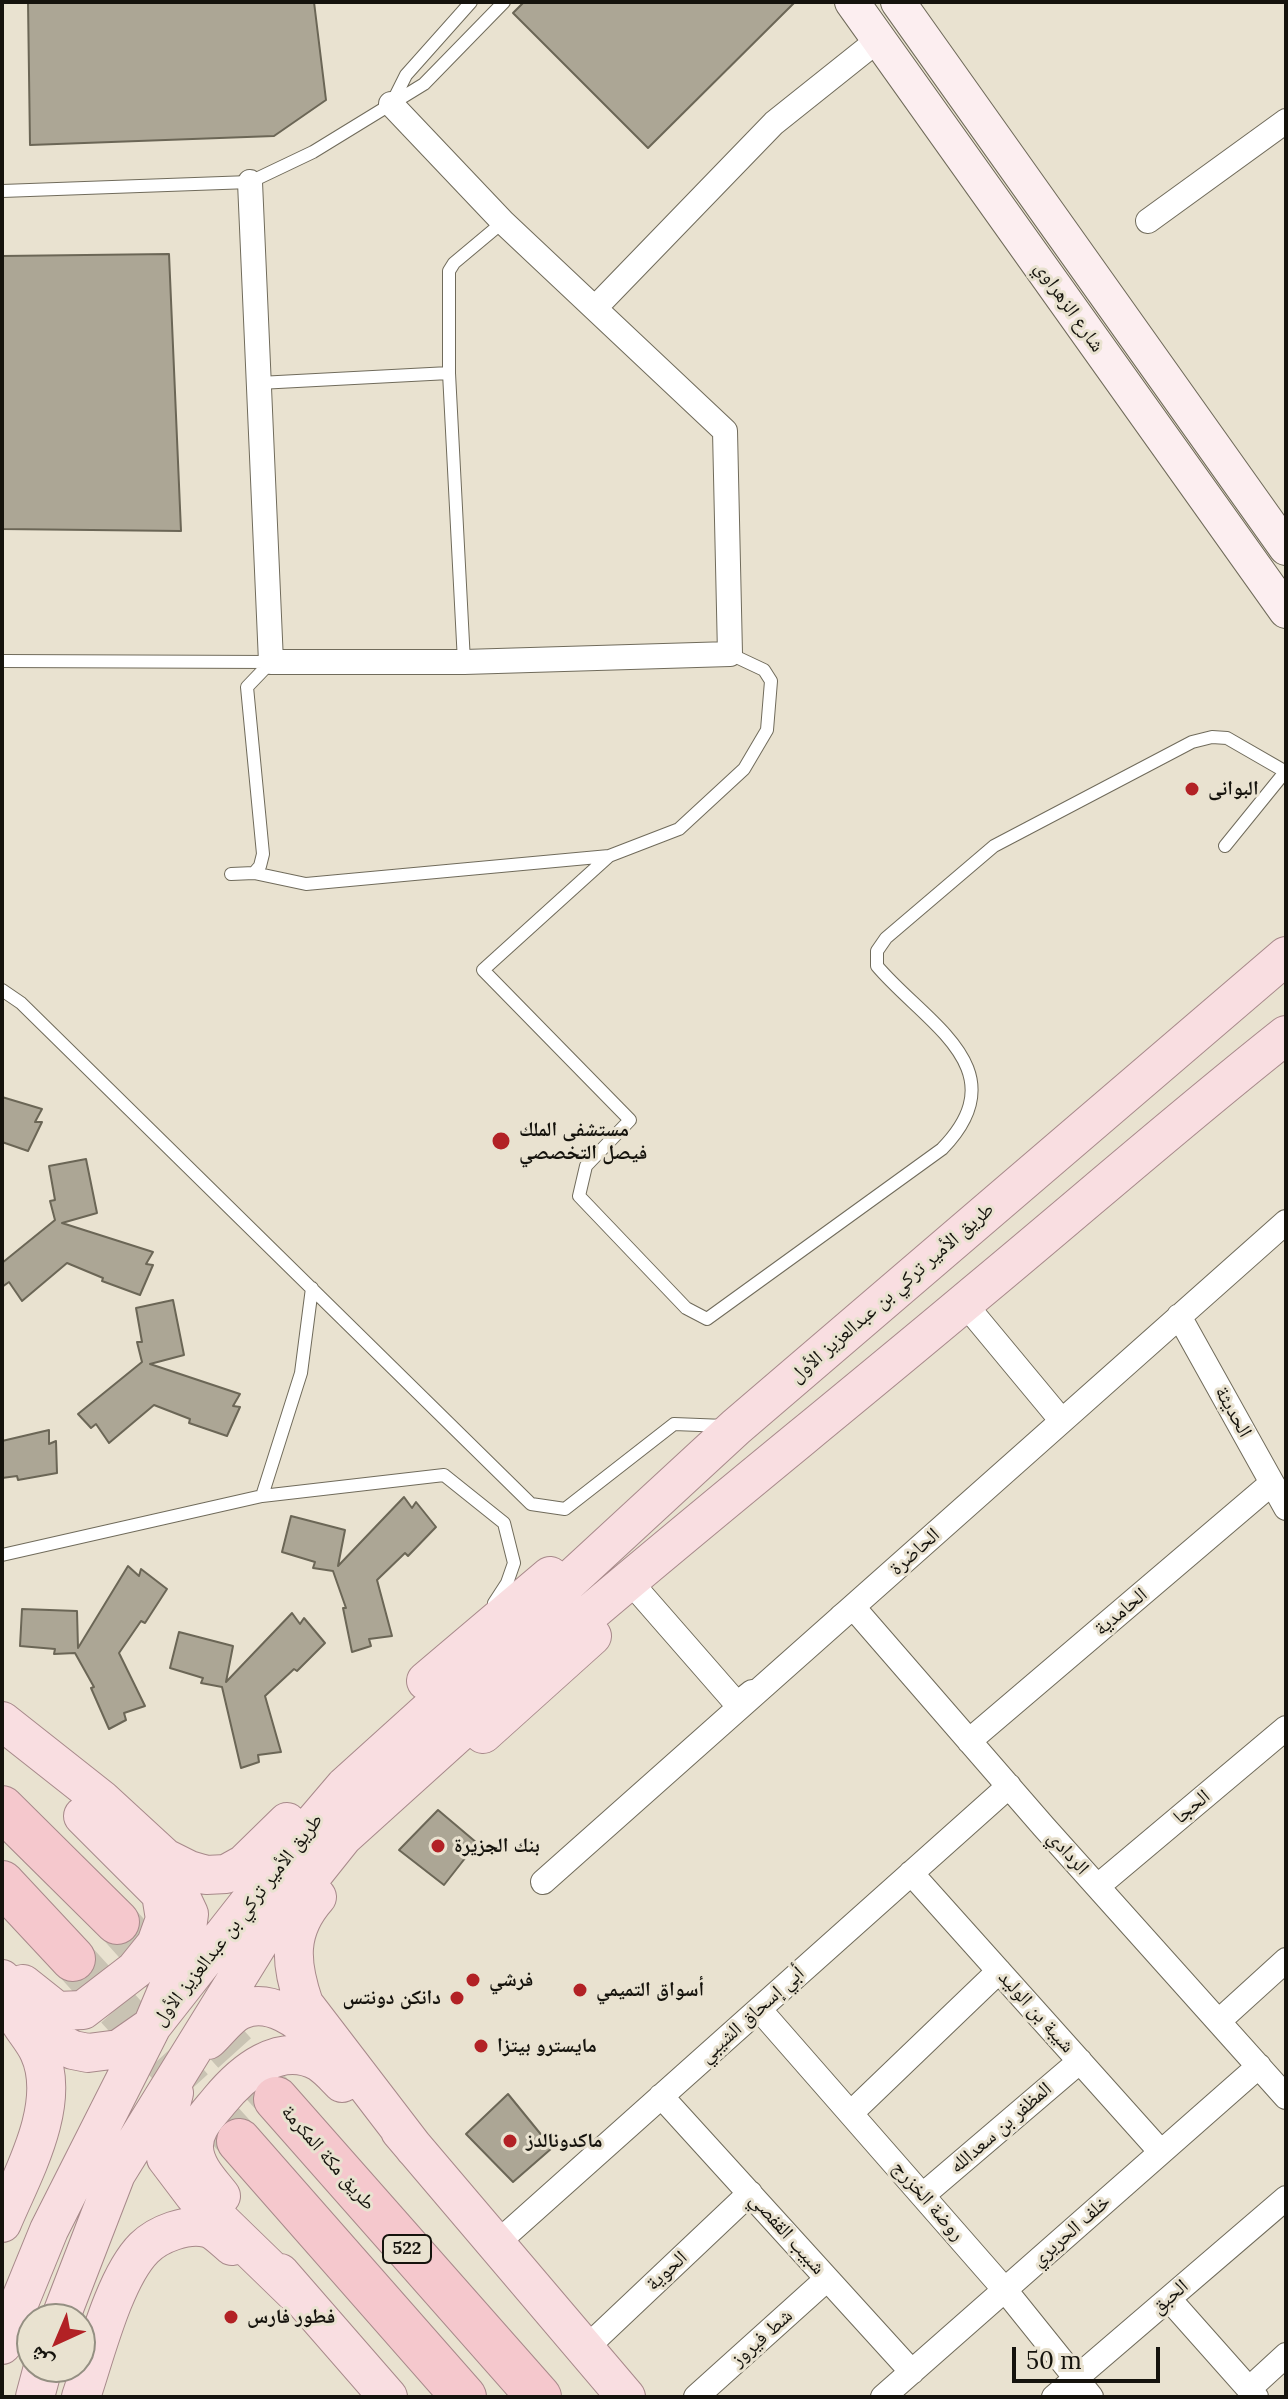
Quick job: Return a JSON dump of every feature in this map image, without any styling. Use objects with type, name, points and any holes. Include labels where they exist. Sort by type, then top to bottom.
[{"type":"highway","points":[[2,1808],[117,1922]]},
{"type":"highway","points":[[2,1883],[73,1959]]},
{"type":"highway","name":"طريق مكة المكرمة","points":[[276,2099],[539,2397]]},
{"type":"highway","name":"522","points":[[239,2141],[464,2397]]},
{"type":"main road","name":"طريق الأمير تركي بن عبدالعزيز الأول","points":[[66,2303],[116,2174],[260,1941],[343,1837],[487,1707],[542,1606],[736,1427],[1286,956]]},
{"type":"main road","name":"طريق الأمير تركي بن عبدالعزيز الأول","points":[[2,2345],[49,2230],[152,2026],[287,1854],[345,1786],[469,1674],[519,1650],[554,1644],[1182,1118],[1286,1035]]},
{"type":"main road","points":[[2,1721],[102,1800],[165,1858],[206,1875],[226,1874],[244,1864],[420,1686],[487,1627],[736,1427]]},
{"type":"main road","points":[[415,2149],[304,2004],[295,1976],[293,1937],[309,1906],[376,1830],[719,1521],[794,1442]]},
{"type":"main road","points":[[2,1727],[174,1882],[189,1914],[184,1950],[152,2026],[119,2049],[88,2053],[73,2050],[53,2040],[2,1979]]},
{"type":"main road","points":[[2,1734],[161,1894],[165,1919],[156,1944],[135,1970],[83,2010],[57,2011],[2,1968]]},
{"type":"main road","points":[[2,1995],[40,2053],[46,2081],[42,2126],[2,2223]]},
{"type":"main road","points":[[295,2293],[212,2214],[166,2158],[165,2127],[182,2064],[240,2010],[260,2006],[279,2010],[310,2030],[626,2397]]},
{"type":"main road","points":[[388,2397],[295,2293],[199,2167],[194,2147],[198,2127],[229,2089],[259,2064],[278,2057],[297,2056],[318,2062],[415,2149]]},
{"type":"main road","points":[[81,2397],[119,2289],[143,2249],[156,2239],[181,2228],[209,2228],[295,2293]]},
{"type":"street","name":"شارع الزهراوي","points":[[852,2],[1286,611]]},
{"type":"street","points":[[898,2],[1286,548]]},
{"type":"street","points":[[595,308],[774,123],[878,40]]},
{"type":"street","points":[[250,182],[271,662],[464,662],[730,654],[725,431],[503,222],[391,104]]},
{"type":"street","points":[[1148,221],[1286,121]]},
{"type":"street","points":[[1182,1118],[1286,1016]]},
{"type":"street","name":"الحاضرة","points":[[543,1882],[1286,1222]]},
{"type":"street","points":[[964,1303],[1062,1421]]},
{"type":"street","name":"الحديثة","points":[[1179,1316],[1286,1508]]},
{"type":"street","name":"الحامدية","points":[[969,1741],[1272,1483]]},
{"type":"street","points":[[640,1593],[737,1704],[853,1607]]},
{"type":"street","name":"الردادي","points":[[853,1607],[1286,2097]]},
{"type":"street","name":"الحجا","points":[[1098,1886],[1286,1728]]},
{"type":"street","name":"أبي إسحاق الشيبي","points":[[496,2244],[1009,1786]]},
{"type":"street","name":"شيبة بن الوليد","points":[[911,1873],[1161,2152]]},
{"type":"street","points":[[1219,2021],[1286,1960]]},
{"type":"street","points":[[851,2113],[999,1971]]},
{"type":"street","name":"روضة الخزرج","points":[[759,2009],[1005,2290],[1083,2388]]},
{"type":"street","name":"المظفر بن سعدالله","points":[[923,2195],[1080,2061]]},
{"type":"street","name":"خلف الحريري","points":[[883,2397],[1259,2066]]},
{"type":"street","name":"شبيب القفصي","points":[[661,2096],[912,2372]]},
{"type":"street","name":"الحوية","points":[[585,2349],[750,2193]]},
{"type":"street","name":"الحبق","points":[[1054,2397],[1083,2388],[1169,2299],[1286,2198]]},
{"type":"street","name":"شط فيروز","points":[[696,2397],[827,2279]]},
{"type":"street","points":[[1169,2299],[1252,2393],[1286,2355]]},
{"type":"lane","points":[[391,104],[406,75],[471,2]]},
{"type":"lane","points":[[2,191],[250,182],[313,152],[424,84],[504,2]]},
{"type":"lane","points":[[464,662],[449,373],[449,271],[454,263],[503,222]]},
{"type":"lane","points":[[259,383],[449,373]]},
{"type":"lane","points":[[231,874],[254,873],[306,884],[609,856],[679,829],[744,769],[767,730],[771,681],[764,670],[730,654]]},
{"type":"lane","points":[[2,661],[271,662]]},
{"type":"lane","points":[[254,873],[260,866],[263,854],[247,687],[271,662]]},
{"type":"lane","points":[[609,856],[483,970],[630,1120],[586,1166],[579,1196],[686,1308],[707,1319],[942,1149],[958,1133],[972,1100],[966,1064],[956,1045],[877,966],[877,951],[886,938],[994,846],[1192,742],[1212,737],[1227,738],[1285,772],[1225,846]]},
{"type":"lane","points":[[2,990],[21,1003],[531,1504],[565,1509],[674,1424],[736,1427]]},
{"type":"lane","points":[[262,1496],[301,1373],[312,1288]]},
{"type":"lane","points":[[2,1555],[262,1496],[444,1475],[504,1523],[514,1563],[507,1583],[490,1610],[445,1652],[417,1685]]},
{"type":"building","points":[[28,2],[314,2],[326,100],[274,136],[30,145]]},
{"type":"building","points":[[524,2],[795,2],[648,148],[513,13]]},
{"type":"building","points":[[169,254],[181,531],[2,529],[2,256]]},
{"type":"building","points":[[2,1097],[42,1109],[35,1122],[42,1122],[28,1151],[2,1142]]},
{"type":"building","points":[[86,1159],[97,1213],[62,1223],[153,1252],[146,1264],[153,1265],[140,1295],[102,1281],[103,1278],[67,1263],[22,1301],[9,1282],[2,1287],[2,1263],[55,1220],[50,1201],[55,1200],[49,1166]]},
{"type":"building","points":[[173,1300],[184,1355],[150,1364],[240,1394],[233,1406],[240,1407],[227,1436],[189,1423],[190,1419],[154,1405],[109,1443],[96,1424],[91,1428],[78,1414],[142,1362],[137,1342],[142,1342],[136,1308]]},
{"type":"building","points":[[49,1430],[49,1444],[56,1441],[57,1473],[18,1480],[17,1476],[2,1478],[2,1441]]},
{"type":"building","points":[[404,1497],[412,1508],[416,1502],[436,1527],[408,1556],[405,1553],[377,1580],[392,1636],[369,1639],[371,1646],[352,1652],[343,1608],[346,1608],[333,1571],[313,1568],[315,1562],[282,1552],[291,1516],[345,1530],[338,1566]]},
{"type":"building","points":[[128,1566],[139,1576],[141,1569],[167,1589],[145,1623],[141,1621],[119,1653],[145,1706],[124,1713],[126,1720],[109,1729],[91,1688],[94,1687],[75,1653],[54,1654],[55,1649],[20,1646],[22,1609],[77,1611],[78,1648]]},
{"type":"building","points":[[292,1613],[300,1624],[304,1618],[325,1643],[297,1671],[294,1669],[265,1696],[281,1752],[258,1755],[259,1762],[241,1768],[222,1687],[201,1683],[203,1678],[170,1668],[179,1632],[233,1646],[226,1682]]},
{"type":"building","name":"بنك الجزيرة","points":[[438,1810],[477,1843],[444,1885],[399,1850]]},
{"type":"building","name":"ماكدونالدز","points":[[508,2094],[552,2148],[513,2182],[466,2134]]},
{"type":"tunnel","points":[[117,1922],[276,2099]]},
{"type":"tunnel","points":[[73,1959],[239,2141]]},
{"type":"place","name":"البوانى","points":[[1192,789]]},
{"type":"place","name":"مستشفى الملك فيصل التخصصي","points":[[501,1141]]},
{"type":"place","name":"بنك الجزيرة","points":[[438,1846]]},
{"type":"place","name":"فرشي","points":[[473,1980]]},
{"type":"place","name":"أسواق التميمي","points":[[580,1990]]},
{"type":"place","name":"دانكن دونتس","points":[[457,1998]]},
{"type":"place","name":"مايسترو بيتزا","points":[[481,2046]]},
{"type":"place","name":"ماكدونالدز","points":[[510,2141]]},
{"type":"place","name":"فطور فارس","points":[[231,2317]]}]
